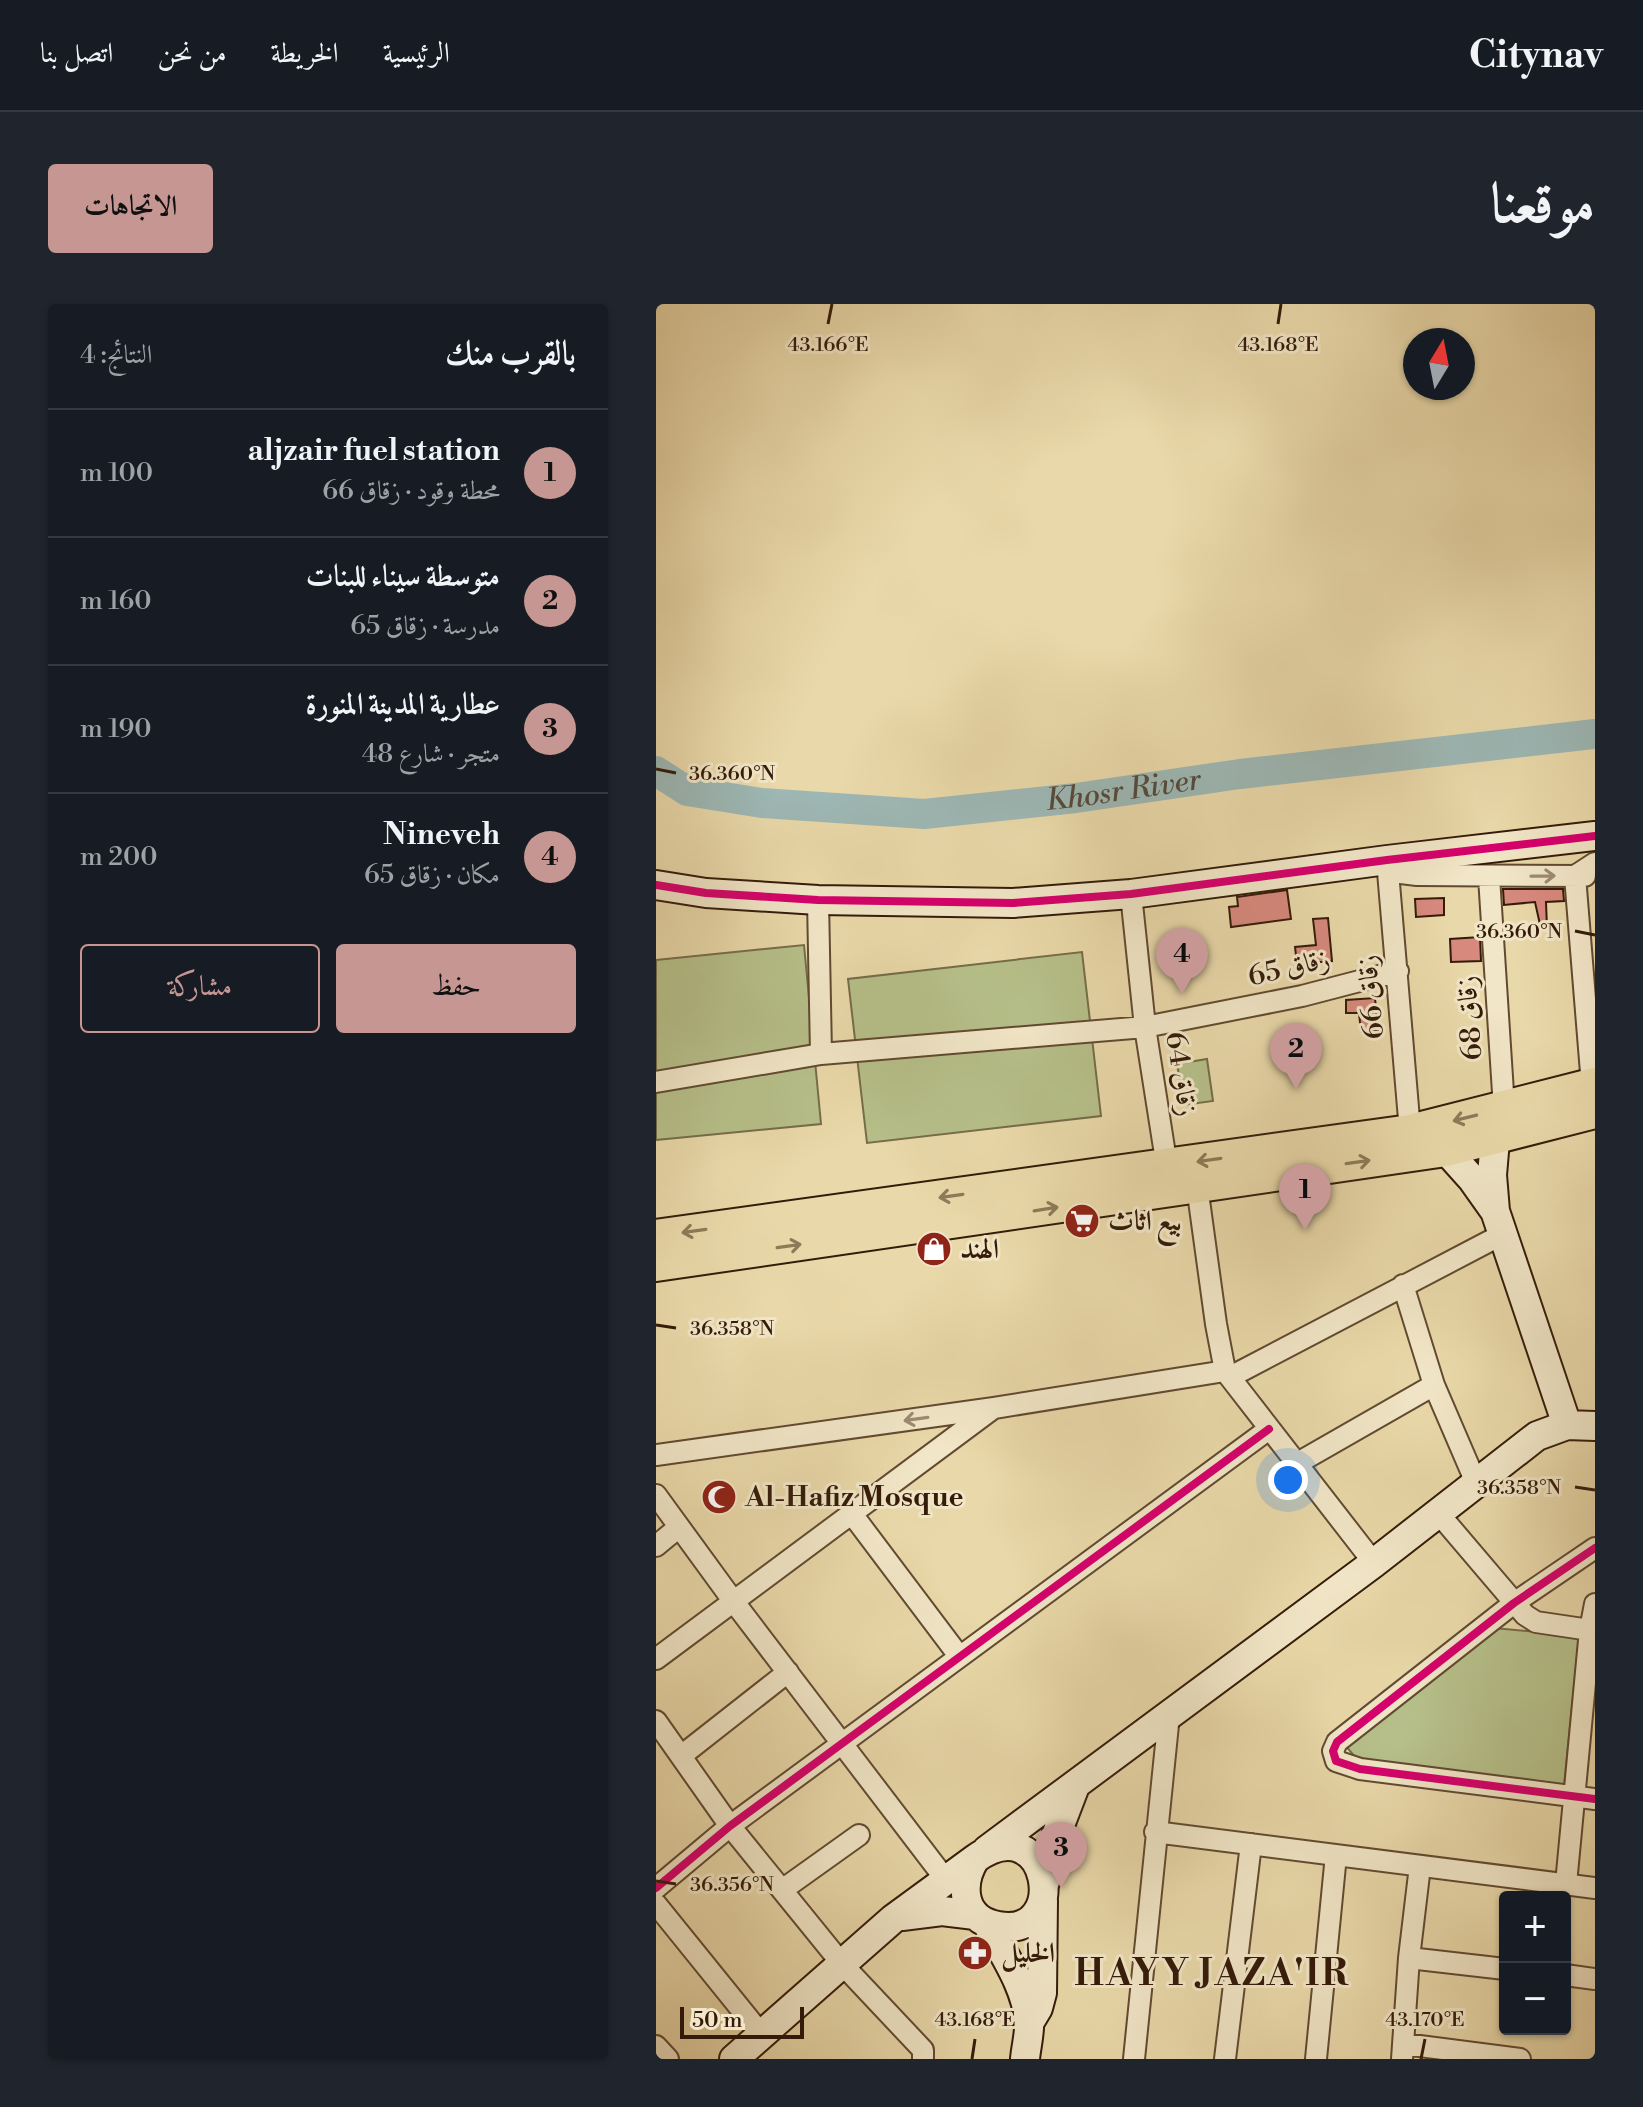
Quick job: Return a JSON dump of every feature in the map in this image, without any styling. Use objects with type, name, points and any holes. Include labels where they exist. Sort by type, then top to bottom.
[{"type":"main road","points":[[656,1236],[1410,1131],[1504,1108],[1594,1094]]},
{"type":"main road","points":[[656,1265],[1446,1150],[1495,1140],[1594,1094]]},
{"type":"street","points":[[656,885],[706,893],[818,900],[1013,903],[1131,894],[1595,836]]},
{"type":"street","points":[[1387,860],[1401,873],[1489,877],[1585,876]]},
{"type":"street","name":"زقاق 66","points":[[1387,860],[1410,1131]]},
{"type":"street","points":[[1594,1094],[1585,876],[1595,863]]},
{"type":"street","name":"زقاق 68","points":[[1489,877],[1504,1108]]},
{"type":"street","name":"زقاق 64","points":[[1131,894],[1145,1027],[1167,1167]]},
{"type":"street","points":[[818,900],[821,1054]]},
{"type":"street","name":"زقاق 65","points":[[656,1082],[821,1054],[1145,1027],[1302,996],[1398,971]]},
{"type":"street","points":[[1495,1140],[1492,1175],[1499,1222]]},
{"type":"street","points":[[734,2059],[893,1919],[1374,1563],[1537,1436],[1581,1425],[1499,1222],[1472,1179],[1446,1150]]},
{"type":"street","points":[[1197,1186],[1228,1374],[1374,1563]]},
{"type":"street","points":[[656,1455],[1228,1374],[1403,1285],[1499,1222]]},
{"type":"street","points":[[1403,1285],[1434,1385],[1477,1485]]},
{"type":"street","points":[[1296,1464],[1434,1385]]},
{"type":"street","points":[[656,1659],[994,1408]]},
{"type":"street","points":[[656,1888],[730,1826],[842,1742],[1269,1429]]},
{"type":"street","points":[[656,1495],[946,1880]]},
{"type":"street","points":[[852,1514],[959,1656]]},
{"type":"street","points":[[1439,1514],[1525,1615],[1536,1622],[1590,1630]]},
{"type":"street","points":[[656,1546],[679,1527]]},
{"type":"street","points":[[1585,1798],[1360,1769],[1336,1761],[1333,1751],[1337,1742],[1514,1603],[1595,1548]]},
{"type":"street","points":[[1566,1884],[1585,1798],[1590,1630],[1595,1604]]},
{"type":"street","points":[[681,1756],[788,1672]]},
{"type":"street","points":[[1134,2059],[1169,1715]]},
{"type":"street","points":[[656,1721],[730,1826],[919,2056]]},
{"type":"street","points":[[893,1919],[934,1911],[981,1919],[1000,1927],[1014,1926],[1036,1912],[1057,1833],[1075,1786]]},
{"type":"street","points":[[1155,1832],[1595,1888]]},
{"type":"street","points":[[782,1890],[859,1835]]},
{"type":"street","points":[[1225,2059],[1251,1844]]},
{"type":"street","points":[[1025,2059],[1029,2023],[1013,1972],[967,1902],[964,1887],[967,1872],[981,1855],[1002,1846],[1017,1848],[1031,1856],[1040,1868],[1044,1891],[1042,1993],[1029,2023]]},
{"type":"street","points":[[1316,2059],[1336,1855]]},
{"type":"street","points":[[1420,1866],[1409,1958],[1403,2051],[1520,2059]]},
{"type":"street","points":[[656,1904],[761,2034]]},
{"type":"street","points":[[1409,1958],[1499,1968]]},
{"type":"street","points":[[1571,1976],[1595,1979]]},
{"type":"street","points":[[656,2046],[668,2059]]},
{"type":"green space","points":[[804,945],[821,1124],[656,1140],[656,960]]},
{"type":"green space","points":[[1082,952],[1101,1116],[867,1143],[848,979]]},
{"type":"green space","points":[[1207,1059],[1213,1101],[1184,1105],[1177,1064]]},
{"type":"green space","points":[[1494,1628],[1579,1636],[1564,1786],[1360,1763],[1345,1745]]},
{"type":"building","points":[[1503,889],[1563,889],[1564,901],[1546,902],[1547,928],[1541,929],[1535,902],[1504,905]]},
{"type":"building","points":[[1287,890],[1291,919],[1231,927],[1229,907],[1238,906],[1237,897]]},
{"type":"building","points":[[1444,898],[1444,915],[1416,917],[1415,899]]},
{"type":"building","points":[[1328,918],[1332,961],[1297,964],[1295,947],[1316,945],[1313,919]]},
{"type":"building","points":[[1480,937],[1481,961],[1451,962],[1450,939]]},
{"type":"building","points":[[1375,998],[1378,1030],[1361,1032],[1359,1013],[1346,1013],[1346,1000]]},
{"type":"waterway","name":"Khosr River","points":[[656,771],[687,791],[762,803],[924,814],[1595,734]]},
{"type":"cycle path","points":[[656,885],[706,893],[818,900],[1013,903],[1131,894],[1595,836]]},
{"type":"cycle path","points":[[656,1888],[730,1826],[1269,1429]]},
{"type":"cycle path","points":[[1595,1548],[1514,1603],[1337,1742],[1333,1751],[1336,1761],[1360,1769],[1595,1799]]},
{"type":"place","name":"Nineveh","points":[[1182,994]]},
{"type":"place","name":"متوسطة سيناء للبنات","points":[[1296,1089]]},
{"type":"place","name":"بيع اثاث","points":[[1082,1221]]},
{"type":"place","name":"aljzair fuel station","points":[[1305,1230]]},
{"type":"place","name":"الهند","points":[[934,1249]]},
{"type":"place","name":"Al-Hafiz Mosque","points":[[719,1497]]},
{"type":"place","name":"عطارية المدينة المنورة","points":[[1061,1888]]},
{"type":"place","name":"الخليل","points":[[975,1953]]},
{"type":"district","name":"HAYY JAZA'IR","points":[[1212,1974]]}]
